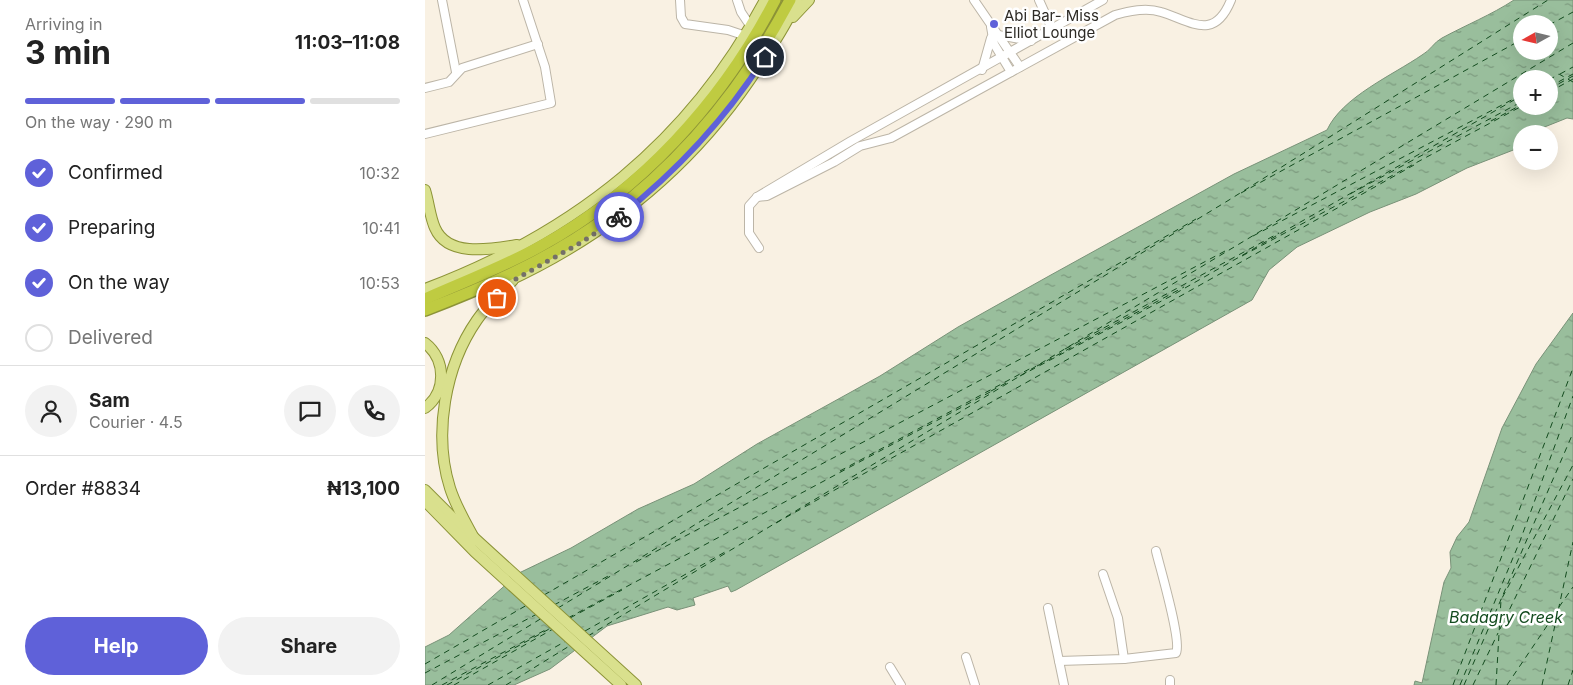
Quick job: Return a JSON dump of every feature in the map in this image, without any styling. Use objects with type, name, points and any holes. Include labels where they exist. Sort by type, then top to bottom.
[{"type":"highway","points":[[656,155],[707,105],[741,58],[775,0]]},
{"type":"highway","points":[[425,310],[583,239],[608,221],[683,151],[721,107],[764,53],[776,34],[790,0]]},
{"type":"highway","points":[[425,299],[541,246],[602,207],[667,145],[677,133]]},
{"type":"highway","points":[[583,239],[608,221]]},
{"type":"main road","points":[[677,133],[748,32],[765,0]]},
{"type":"main road","points":[[787,23],[797,0]]},
{"type":"main road","points":[[776,34],[809,0]]},
{"type":"main road","points":[[425,289],[528,243],[608,190],[656,155]]},
{"type":"main road","points":[[425,190],[435,230],[449,245],[472,249],[528,243]]},
{"type":"main road","points":[[425,316],[514,280],[583,239]]},
{"type":"main road","points":[[477,545],[455,502],[446,472],[443,440],[445,409],[456,361],[465,339],[478,318],[514,280]]},
{"type":"main road","points":[[425,343],[440,363],[441,376],[435,397],[425,408]]},
{"type":"main road","points":[[425,490],[477,545],[628,683]]},
{"type":"main road","points":[[425,501],[457,534]]},
{"type":"main road","points":[[425,510],[457,534],[477,545]]},
{"type":"street","points":[[442,0],[456,72]]},
{"type":"street","points":[[425,134],[551,103],[545,67],[523,0]]},
{"type":"street","points":[[681,0],[681,17],[685,24],[748,32],[737,0]]},
{"type":"street","points":[[974,0],[991,26],[1011,72]]},
{"type":"street","points":[[1039,0],[1052,29]]},
{"type":"street","points":[[759,248],[749,233],[749,206],[757,197],[851,141],[982,70],[1103,0]]},
{"type":"street","points":[[757,197],[767,196],[860,146],[891,138],[1115,15],[1146,10],[1161,12],[1192,25],[1201,26],[1212,24],[1220,19],[1231,0]]},
{"type":"street","points":[[995,36],[1031,41]]},
{"type":"street","points":[[995,36],[1011,53],[1020,67]]},
{"type":"street","points":[[982,70],[995,36]]},
{"type":"street","points":[[425,88],[449,82],[456,72],[462,68],[538,44]]},
{"type":"street","points":[[1059,661],[1124,659],[1176,653],[1179,649],[1156,550]]},
{"type":"street","points":[[1103,574],[1118,618],[1124,659]]},
{"type":"street","points":[[1048,608],[1064,685]]},
{"type":"street","points":[[966,657],[975,685]]},
{"type":"street","points":[[890,667],[901,685]]},
{"type":"water","points":[[1514,0],[1573,0],[1573,119],[1567,118],[1550,125],[1513,125],[1513,150],[1467,168],[1416,194],[1370,212],[1297,247],[1269,270],[1252,300],[736,590],[731,592],[728,586],[693,598],[695,605],[677,610],[668,607],[607,626],[550,669],[514,685],[425,685],[425,647],[449,635],[519,573],[571,548],[638,509],[694,484],[757,444],[880,376],[958,327],[1234,174],[1327,130],[1334,118],[1356,97],[1425,53],[1442,38]]},
{"type":"water","name":"Badagry Creek","points":[[1573,313],[1573,685],[1414,685],[1415,681],[1422,683],[1444,582],[1451,568],[1450,552],[1457,537],[1469,522],[1502,428],[1536,364]]},
{"type":"ferry route","points":[[558,608],[1229,200],[1548,0]]},
{"type":"ferry route","points":[[1558,20],[1573,12]]},
{"type":"ferry route","points":[[588,636],[1573,43]]},
{"type":"ferry route","points":[[1241,193],[1513,44]]},
{"type":"ferry route","points":[[1560,74],[1573,67]]},
{"type":"ferry route","points":[[1558,82],[1573,74]]},
{"type":"ferry route","points":[[1558,75],[1573,82]]},
{"type":"ferry route","points":[[1558,84],[1573,76]]},
{"type":"ferry route","points":[[1558,87],[1573,79]]},
{"type":"ferry route","points":[[1253,236],[1513,99]]},
{"type":"ferry route","points":[[1020,376],[1171,296],[1513,101]]},
{"type":"ferry route","points":[[1350,194],[1513,106]]},
{"type":"ferry route","points":[[1491,121],[1513,109]]},
{"type":"ferry route","points":[[1242,256],[1513,111]]},
{"type":"ferry route","points":[[776,523],[1414,165]]},
{"type":"ferry route","points":[[544,595],[1196,219]]},
{"type":"ferry route","points":[[1065,349],[1279,233]]},
{"type":"ferry route","points":[[636,562],[1227,250]]},
{"type":"ferry route","points":[[1037,366],[1184,287]]},
{"type":"ferry route","points":[[840,471],[1033,367]]},
{"type":"ferry route","points":[[1453,685],[1573,368]]},
{"type":"ferry route","points":[[991,391],[1008,382]]},
{"type":"ferry route","points":[[568,618],[992,391]]},
{"type":"ferry route","points":[[1460,685],[1520,541],[1573,396]]},
{"type":"ferry route","points":[[1464,685],[1573,433]]},
{"type":"ferry route","points":[[1496,685],[1501,600],[1573,465]]},
{"type":"ferry route","points":[[1500,629],[1573,479]]},
{"type":"ferry route","points":[[1542,685],[1573,542]]},
{"type":"ferry route","points":[[585,631],[725,552]]},
{"type":"ferry route","points":[[554,605],[612,574]]},
{"type":"ferry route","points":[[1559,607],[1573,587]]},
{"type":"ferry route","points":[[570,618],[622,590]]},
{"type":"ferry route","points":[[425,664],[527,605]]},
{"type":"ferry route","points":[[1507,685],[1557,611]]},
{"type":"ferry route","points":[[425,673],[537,614]]},
{"type":"ferry route","points":[[432,685],[542,618]]},
{"type":"ferry route","points":[[442,685],[551,627]]},
{"type":"ferry route","points":[[447,685],[551,628]]},
{"type":"ferry route","points":[[454,685],[553,629]]},
{"type":"ferry route","points":[[1473,685],[1498,633]]},
{"type":"ferry route","points":[[488,685],[566,641]]},
{"type":"ferry route","points":[[506,685],[571,645]]},
{"type":"ferry route","points":[[1568,685],[1573,670]]},
{"type":"way so far","points":[[497,298],[514,280],[582,242],[619,217]]},
{"type":"place","name":"Abi Bar- Miss Elliot Lounge","points":[[994,24]]},
{"type":"route","points":[[619,217],[653,189],[701,142],[723,117],[765,57]]}]
